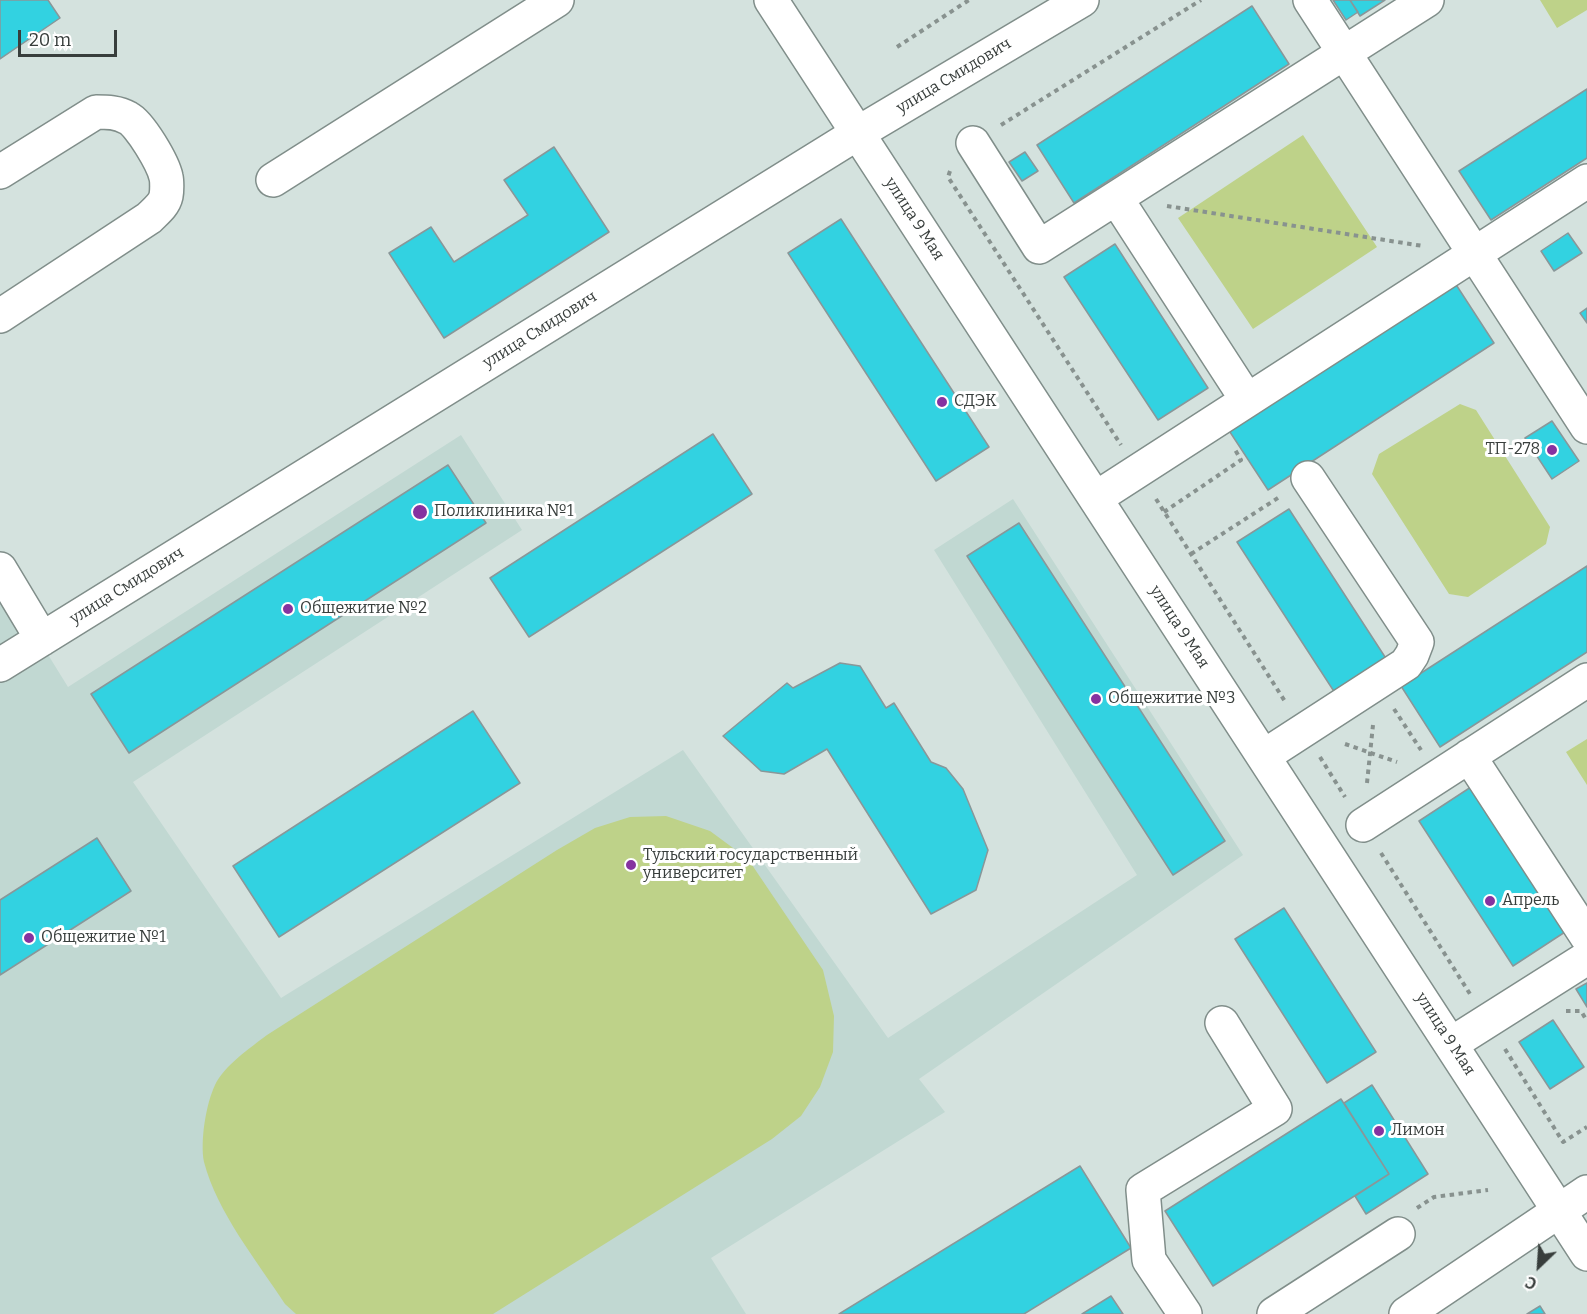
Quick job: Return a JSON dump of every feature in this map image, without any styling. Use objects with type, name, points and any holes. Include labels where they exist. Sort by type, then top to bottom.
[{"type":"street","points":[[273,180],[557,0]]},
{"type":"street","name":"улица 9 Мая","points":[[771,0],[1587,1254]]},
{"type":"street","name":"улица Смидович","points":[[0,665],[858,133],[1083,0]]},
{"type":"street","points":[[1310,0],[1587,427]]},
{"type":"street","points":[[973,143],[1039,247],[1427,0]]},
{"type":"street","points":[[0,172],[96,112],[113,112],[128,117],[136,124],[158,159],[166,177],[166,195],[160,208],[149,218],[0,316]]},
{"type":"street","points":[[1095,498],[1587,181]]},
{"type":"street","points":[[1116,198],[1248,400]]},
{"type":"street","points":[[1264,756],[1406,664],[1417,642],[1308,478]]},
{"type":"street","points":[[0,569],[42,639]]},
{"type":"street","points":[[1363,825],[1587,680]]},
{"type":"street","points":[[1469,756],[1587,937]]},
{"type":"street","points":[[1451,1044],[1587,958]]},
{"type":"street","points":[[1185,1314],[1149,1260],[1143,1190],[1275,1109],[1222,1023]]},
{"type":"street","points":[[1406,1314],[1587,1192]]},
{"type":"street","points":[[1274,1314],[1398,1234]]},
{"type":"path","points":[[897,47],[969,0]]},
{"type":"path","points":[[1201,0],[959,152],[948,177],[1138,470],[1563,1142],[1587,1127]]},
{"type":"path","points":[[1116,198],[1474,254]]},
{"type":"path","points":[[1164,512],[1241,460],[1215,420]]},
{"type":"path","points":[[1191,554],[1308,478]]},
{"type":"path","points":[[1363,825],[1377,682]]},
{"type":"path","points":[[1377,682],[1438,776]]},
{"type":"path","points":[[1303,730],[1438,776]]},
{"type":"shaded area","name":"Тульский государственный университет","points":[[461,435],[522,530],[133,782],[281,998],[683,750],[888,1038],[1137,875],[934,550],[1013,499],[1243,855],[919,1079],[945,1112],[711,1258],[746,1314],[0,1314],[0,577],[68,687]]},
{"type":"green space","points":[[1540,0],[1587,0],[1587,10],[1557,28]]},
{"type":"green space","points":[[1303,135],[1377,247],[1253,329],[1178,218]]},
{"type":"green space","points":[[1460,404],[1476,410],[1550,527],[1546,544],[1468,597],[1449,594],[1372,474],[1379,454]]},
{"type":"green space","points":[[1587,739],[1587,785],[1566,752]]},
{"type":"green space","points":[[666,816],[710,831],[748,859],[823,970],[834,1016],[833,1052],[820,1087],[801,1116],[772,1139],[493,1314],[296,1314],[285,1304],[239,1236],[210,1181],[204,1162],[203,1133],[209,1102],[219,1078],[238,1058],[267,1035],[557,850],[595,828],[630,817]]},
{"type":"building","points":[[0,0],[48,0],[60,18],[0,59]]},
{"type":"building","points":[[1333,0],[1350,0],[1358,12],[1346,20]]},
{"type":"building","points":[[1350,0],[1385,0],[1360,16]]},
{"type":"building","points":[[1252,6],[1289,64],[1074,203],[1037,145]]},
{"type":"building","points":[[1587,89],[1587,158],[1491,220],[1459,171]]},
{"type":"building","points":[[554,147],[609,232],[444,338],[389,253],[431,227],[454,262],[528,215],[504,180]]},
{"type":"building","points":[[1025,152],[1038,171],[1022,181],[1009,162]]},
{"type":"building","points":[[841,219],[989,447],[936,481],[788,253]]},
{"type":"building","points":[[1568,233],[1582,253],[1554,271],[1541,251]]},
{"type":"building","points":[[1115,244],[1208,388],[1158,420],[1064,277]]},
{"type":"building","points":[[1455,283],[1494,343],[1268,490],[1228,429]]},
{"type":"building","points":[[1587,308],[1587,323],[1580,313]]},
{"type":"building","name":"ТП-278","points":[[1552,421],[1579,461],[1552,479],[1525,438]]},
{"type":"building","points":[[713,434],[752,494],[529,637],[490,578]]},
{"type":"building","name":"Общежитие №2","points":[[448,465],[486,523],[129,753],[91,694]]},
{"type":"building","points":[[1289,509],[1387,660],[1335,693],[1237,542]]},
{"type":"building","name":"Общежитие №3","points":[[1019,523],[1225,841],[1173,875],[967,556]]},
{"type":"building","points":[[1587,566],[1587,652],[1440,747],[1401,686]]},
{"type":"building","points":[[840,663],[860,666],[886,708],[894,703],[931,762],[946,768],[963,789],[988,850],[976,890],[931,914],[827,749],[784,774],[761,771],[723,736],[787,683],[793,688]]},
{"type":"building","points":[[473,711],[520,783],[279,937],[233,866]]},
{"type":"building","points":[[1471,787],[1565,932],[1513,966],[1419,821]]},
{"type":"building","name":"Общежитие №1","points":[[97,838],[131,891],[0,975],[0,900]]},
{"type":"building","points":[[1284,908],[1376,1052],[1327,1083],[1235,939]]},
{"type":"building","points":[[1587,983],[1587,1007],[1576,989]]},
{"type":"building","points":[[1553,1020],[1584,1067],[1550,1089],[1519,1042]]},
{"type":"building","points":[[1372,1085],[1428,1174],[1366,1214],[1355,1196],[1389,1174],[1344,1103]]},
{"type":"building","points":[[1341,1099],[1389,1174],[1213,1286],[1165,1211]]},
{"type":"building","points":[[1080,1166],[1131,1248],[1024,1314],[839,1314]]},
{"type":"building","points":[[1111,1296],[1123,1314],[1082,1314]]},
{"type":"building","points":[[1540,1306],[1545,1314],[1527,1314]]},
{"type":"place","name":"СДЭК","points":[[942,402]]},
{"type":"place","name":"ТП-278","points":[[1552,450]]},
{"type":"place","name":"Поликлиника №1","points":[[420,512]]},
{"type":"place","name":"Общежитие №2","points":[[288,609]]},
{"type":"place","name":"Общежитие №3","points":[[1096,699]]},
{"type":"place","name":"Тульский государственный университет","points":[[631,865]]},
{"type":"place","name":"Апрель","points":[[1490,901]]},
{"type":"place","name":"Общежитие №1","points":[[29,938]]},
{"type":"place","name":"Лимон","points":[[1379,1131]]}]
